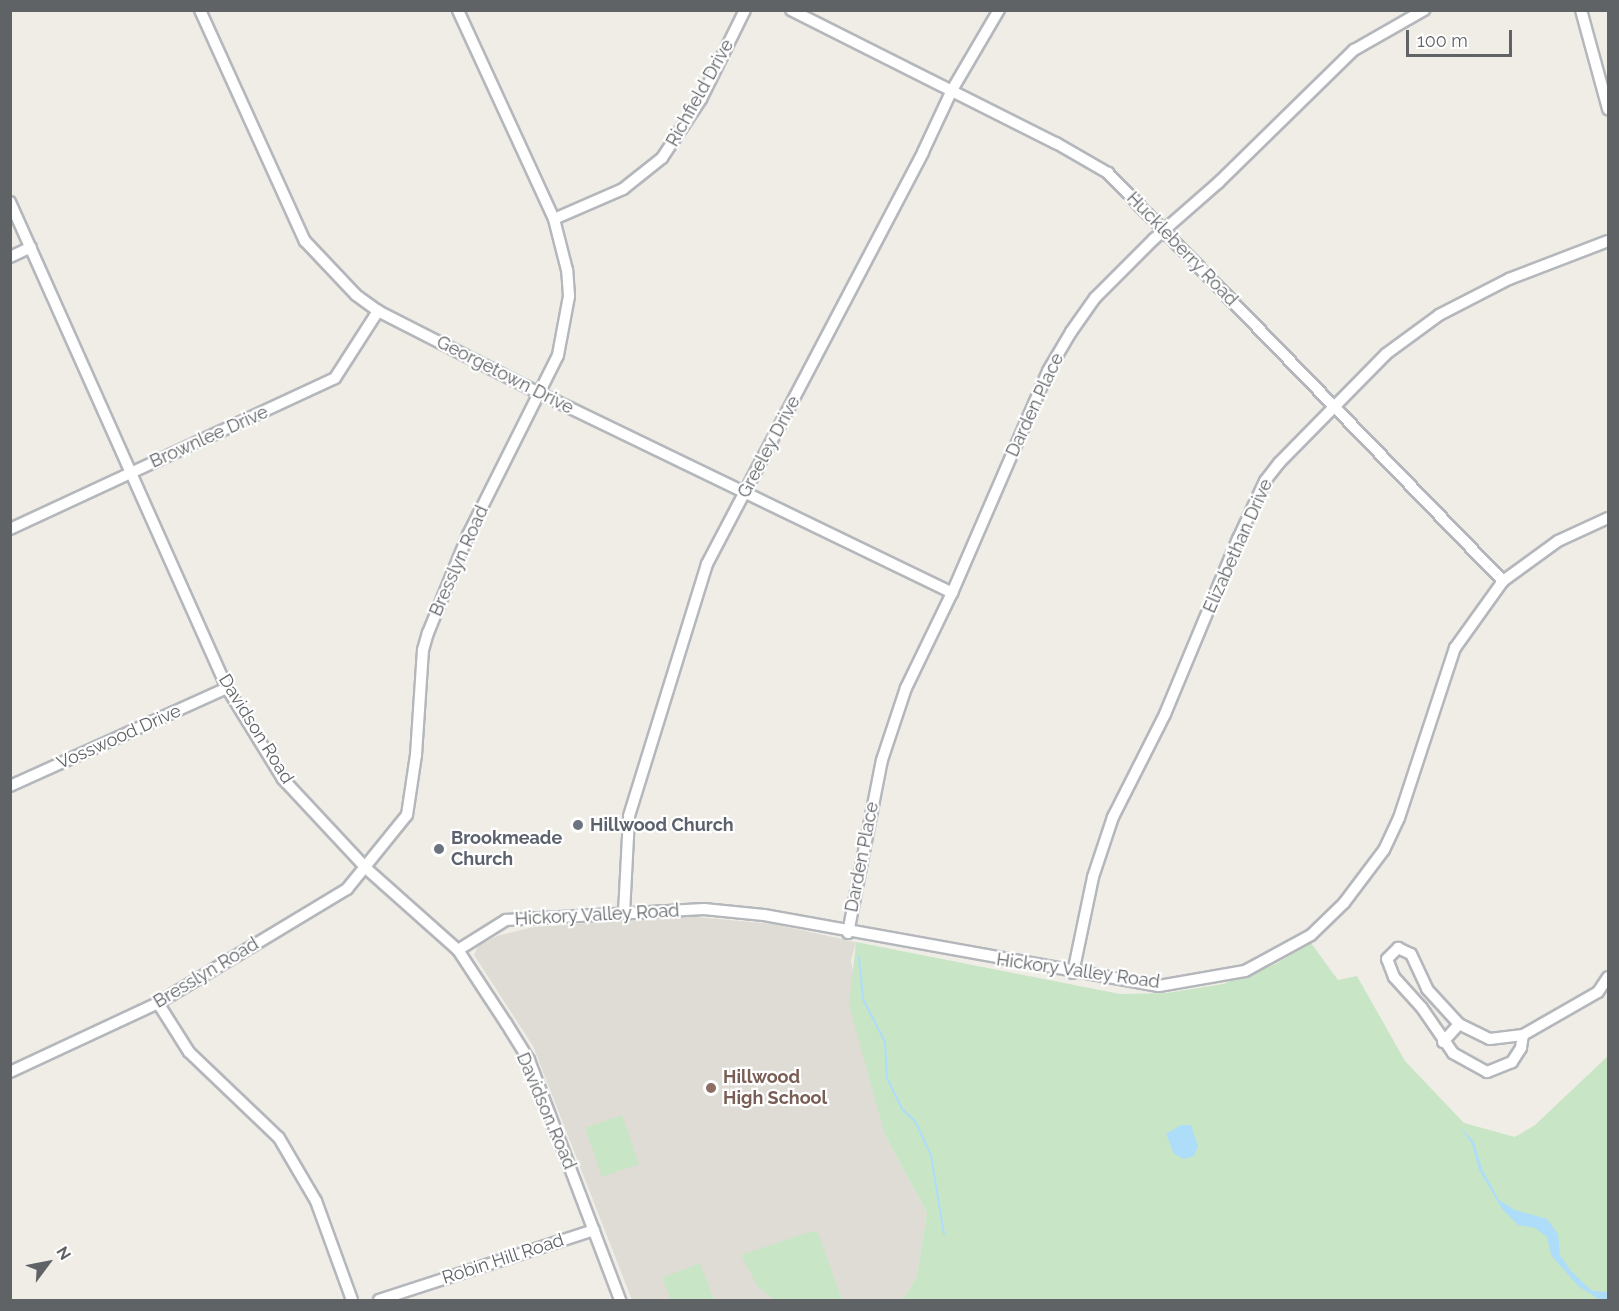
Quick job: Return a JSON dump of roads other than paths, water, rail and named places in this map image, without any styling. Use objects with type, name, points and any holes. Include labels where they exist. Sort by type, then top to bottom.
[{"type":"street","name":"Georgetown Drive","points":[[200,10],[305,241],[333,274],[378,311],[744,495],[952,593]]},
{"type":"street","name":"Bresslyn Road","points":[[10,1071],[158,1003],[347,889],[367,869],[406,815],[416,755],[423,650],[439,598],[559,351],[569,296],[567,270],[554,219],[458,10]]},
{"type":"street","name":"Richfield Drive","points":[[554,219],[623,189],[662,158],[700,99],[745,10]]},
{"type":"street","name":"Huckleberry Road","points":[[790,10],[1092,162],[1164,229],[1503,581]]},
{"type":"street","name":"Greeley Drive","points":[[624,913],[629,816],[707,564],[922,155],[952,90],[999,10]]},
{"type":"street","name":"Darden Place","points":[[848,933],[882,760],[910,678],[952,593],[1048,370],[1095,298],[1164,229],[1219,182],[1353,50],[1424,10]]},
{"type":"street","points":[[1581,10],[1608,109]]},
{"type":"street","name":"Davidson Road","points":[[10,202],[227,688],[283,779],[367,869],[458,950],[529,1060],[620,1300]]},
{"type":"street","name":"Elizabethan Drive","points":[[1073,973],[1093,877],[1113,817],[1165,714],[1238,539],[1278,463],[1386,354],[1439,315],[1509,279],[1608,241]]},
{"type":"street","points":[[10,257],[31,247]]},
{"type":"street","name":"Brownlee Drive","points":[[10,529],[335,378],[378,311]]},
{"type":"street","name":"Hickory Valley Road","points":[[458,950],[506,920],[704,909],[764,915],[848,933],[1159,986],[1219,978],[1272,959],[1311,935],[1344,903],[1384,850],[1399,818],[1455,648],[1503,581],[1558,541],[1608,518]]},
{"type":"street","name":"Vosswood Drive","points":[[10,786],[227,688]]},
{"type":"street","points":[[1523,1035],[1521,1048],[1512,1062],[1486,1072],[1462,1061],[1443,1042],[1422,1008],[1394,977],[1387,959],[1398,948],[1411,954],[1427,989],[1459,1024],[1490,1039],[1523,1035],[1598,992],[1608,976]]},
{"type":"street","points":[[158,1003],[189,1052],[279,1138],[316,1201],[352,1300]]},
{"type":"street","points":[[1443,1042],[1459,1024]]},
{"type":"street","name":"Robin Hill Road","points":[[379,1300],[594,1230]]},
{"type":"water","points":[[1181,1125],[1191,1125],[1198,1146],[1194,1156],[1184,1159],[1174,1154],[1166,1134]]},
{"type":"water","points":[[1459,1126],[1474,1142],[1482,1169],[1499,1200],[1515,1210],[1547,1219],[1558,1234],[1560,1255],[1571,1271],[1592,1291],[1608,1292],[1608,1300],[1600,1300],[1578,1286],[1551,1255],[1547,1237],[1535,1228],[1518,1225],[1502,1209],[1479,1170],[1472,1144]]},
{"type":"waterway","points":[[859,957],[863,999],[885,1042],[887,1078],[902,1109],[915,1121],[931,1155],[944,1234]]},
{"type":"place","name":"Hillwood Church","points":[[578,825]]},
{"type":"place","name":"Brookmeade Church","points":[[439,849]]},
{"type":"place","name":"Hillwood High School","points":[[711,1088]]}]
